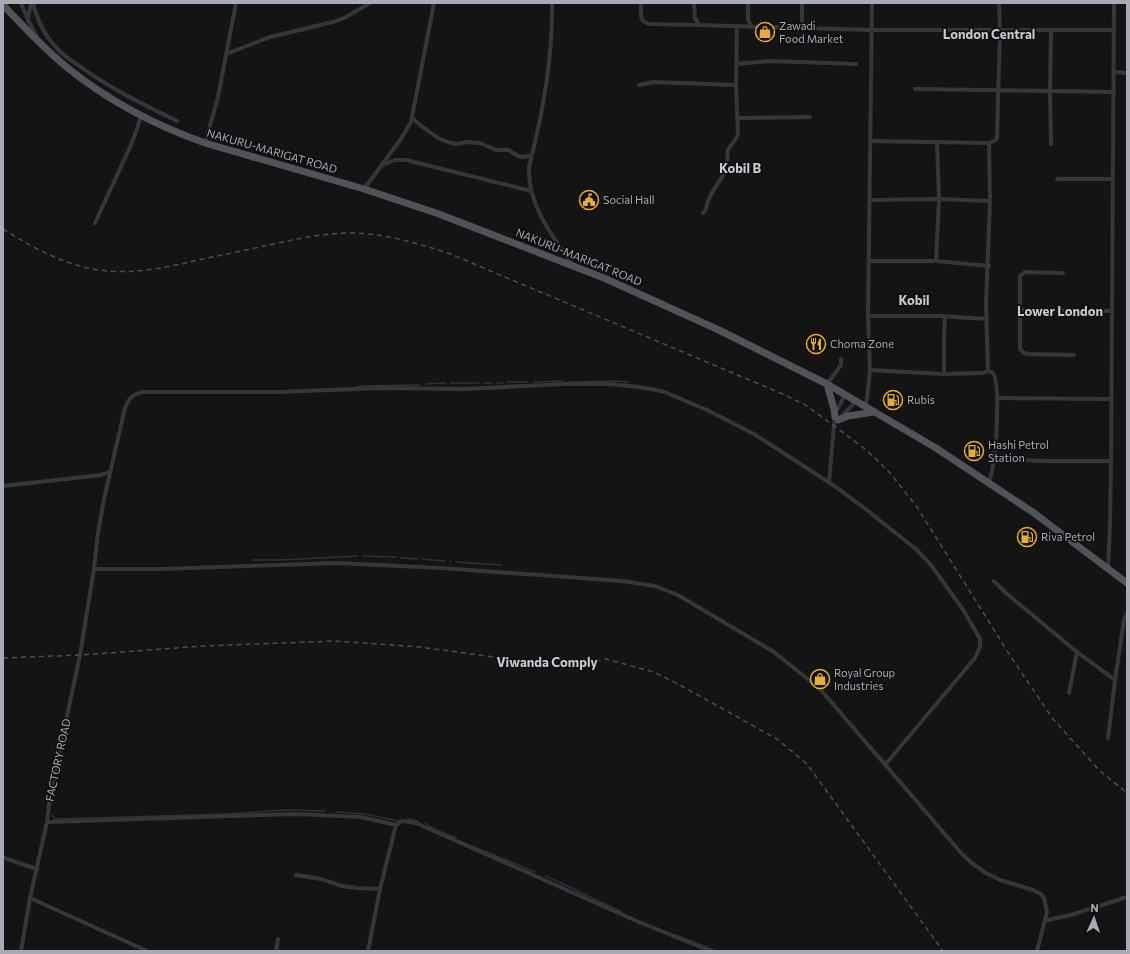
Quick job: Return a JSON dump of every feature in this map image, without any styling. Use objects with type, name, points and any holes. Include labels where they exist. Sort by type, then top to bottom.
[{"type":"main road","name":"NAKURU-MARIGAT ROAD","points":[[3,5],[42,46],[68,69],[92,86],[141,115],[183,135],[206,144],[364,189],[469,225],[611,281],[721,331],[827,384],[936,448],[989,485],[1034,513],[1127,584]]},
{"type":"main road","points":[[827,384],[836,420],[874,412]]},
{"type":"street","points":[[21,3],[42,46]]},
{"type":"street","points":[[28,20],[32,3]]},
{"type":"street","points":[[32,3],[40,23],[54,46],[68,58],[98,79],[177,121]]},
{"type":"street","points":[[206,144],[218,97],[236,3]]},
{"type":"street","points":[[226,54],[270,37],[333,22],[346,17],[370,3]]},
{"type":"street","points":[[364,189],[401,139],[411,122],[434,3]]},
{"type":"street","points":[[552,3],[552,21],[545,101],[528,175],[531,191],[543,221],[574,266]]},
{"type":"street","points":[[641,3],[641,16],[643,22],[649,24],[872,30],[1114,30]]},
{"type":"street","points":[[694,3],[695,18],[699,25]]},
{"type":"street","points":[[748,3],[748,20],[751,26]]},
{"type":"street","points":[[802,3],[802,28]]},
{"type":"street","points":[[864,406],[867,399],[870,370],[868,316],[872,3]]},
{"type":"street","points":[[870,141],[989,143],[996,140],[1000,31],[999,3]]},
{"type":"street","points":[[1108,568],[1111,461],[1114,3]]},
{"type":"street","points":[[703,213],[707,208],[708,201],[712,193],[727,168],[728,150],[736,142],[738,134],[736,85],[737,26]]},
{"type":"street","points":[[1051,30],[1051,144]]},
{"type":"street","points":[[737,64],[770,61],[856,64]]},
{"type":"street","points":[[1114,72],[1127,73]]},
{"type":"street","points":[[639,85],[653,82],[736,85]]},
{"type":"street","points":[[915,89],[1114,92]]},
{"type":"street","points":[[95,223],[131,145],[141,115]]},
{"type":"street","points":[[737,118],[810,117]]},
{"type":"street","points":[[412,118],[438,138],[447,142],[456,144],[468,142],[480,143],[496,150],[511,150],[518,156],[523,157],[532,155]]},
{"type":"street","points":[[936,261],[938,199],[937,142]]},
{"type":"street","points":[[988,371],[986,304],[989,266],[989,143]]},
{"type":"street","points":[[381,166],[396,160],[406,160],[531,191]]},
{"type":"street","points":[[1057,179],[1112,179]]},
{"type":"street","points":[[870,200],[938,199],[990,201]]},
{"type":"street","points":[[869,261],[936,261],[989,266]]},
{"type":"street","points":[[1063,273],[1025,272],[1022,274],[1020,279],[1020,349],[1024,353],[1074,355]]},
{"type":"street","points":[[1020,310],[1112,311]]},
{"type":"street","points":[[868,316],[941,316],[987,320]]},
{"type":"street","points":[[944,374],[945,317]]},
{"type":"street","points":[[827,384],[837,372],[841,365],[841,360]]},
{"type":"street","points":[[870,370],[944,374],[992,372],[997,385],[998,398],[994,459],[989,485]]},
{"type":"street","name":"FACTORY ROAD","points":[[21,951],[30,898],[47,822],[50,796],[80,655],[94,569],[98,533],[110,472],[124,408],[129,399],[136,394],[143,392],[279,392],[381,388],[465,389],[580,384],[639,387],[662,390],[707,410],[744,429],[828,482],[918,550],[931,565],[964,611],[980,641],[979,651],[969,667],[885,764]]},
{"type":"street","points":[[828,482],[836,420],[839,406],[845,395]]},
{"type":"street","points":[[998,398],[1111,399]]},
{"type":"street","points":[[836,420],[856,401]]},
{"type":"street","points":[[994,459],[1111,461]]},
{"type":"street","points":[[3,486],[102,475],[110,472]]},
{"type":"street","points":[[94,569],[162,569],[336,563],[441,568],[622,581],[655,586],[678,595],[774,652],[820,689],[962,854],[973,864],[1000,880],[1033,890],[1041,894],[1044,898],[1047,912],[1037,951]]},
{"type":"street","points":[[994,581],[1006,593],[1077,652],[1115,680]]},
{"type":"street","points":[[1108,738],[1124,620],[1127,613]]},
{"type":"street","points":[[1070,693],[1077,652]]},
{"type":"street","points":[[47,822],[296,814],[361,817],[396,825]]},
{"type":"street","points":[[368,951],[380,889],[396,825],[402,821],[416,824],[639,922],[710,951]]},
{"type":"street","points":[[3,857],[37,869]]},
{"type":"street","points":[[296,875],[321,879],[342,886],[380,889]]},
{"type":"street","points":[[30,898],[147,951]]},
{"type":"street","points":[[1045,922],[1052,918],[1070,915],[1127,898]]},
{"type":"street","points":[[276,951],[278,938]]},
{"type":"waterway","points":[[534,382],[563,381]]},
{"type":"waterway","points":[[507,382],[527,382]]},
{"type":"waterway","points":[[570,382],[629,382]]},
{"type":"waterway","points":[[426,384],[445,383]]},
{"type":"waterway","points":[[450,383],[479,383]]},
{"type":"waterway","points":[[484,383],[492,383]]},
{"type":"waterway","points":[[497,383],[503,383]]},
{"type":"waterway","points":[[358,386],[419,385]]},
{"type":"waterway","points":[[252,560],[358,556]]},
{"type":"waterway","points":[[363,556],[396,557]]},
{"type":"waterway","points":[[401,558],[417,559]]},
{"type":"waterway","points":[[422,559],[445,561]]},
{"type":"waterway","points":[[457,562],[501,565]]},
{"type":"waterway","points":[[52,815],[55,819],[228,814],[286,810],[325,811]]},
{"type":"waterway","points":[[336,812],[365,814],[398,821],[409,819],[418,821]]},
{"type":"waterway","points":[[425,823],[432,828],[456,838]]},
{"type":"waterway","points":[[472,846],[535,872]]},
{"type":"waterway","points":[[546,876],[622,912]]},
{"type":"waterway","points":[[676,935],[716,951]]},
{"type":"railway","points":[[3,229],[37,249],[64,261],[89,268],[120,272],[167,267],[289,241],[330,234],[363,233],[400,239],[448,253],[785,395],[807,406],[860,445],[890,473],[917,507],[1011,657],[1053,719],[1099,770],[1127,793]]},
{"type":"railway","points":[[3,658],[80,655],[203,646],[334,641],[420,647],[516,660],[561,662],[606,659],[654,672],[777,739],[807,764],[943,951]]},
{"type":"place","name":"Zawadi Food Market","points":[[765,32]]},
{"type":"place","name":"Social Hall","points":[[589,200]]},
{"type":"place","name":"Choma Zone","points":[[816,344]]},
{"type":"place","name":"Rubis","points":[[893,400]]},
{"type":"place","name":"Hashi Petrol Station","points":[[974,451]]},
{"type":"place","name":"Riva Petrol","points":[[1027,537]]},
{"type":"place","name":"Royal Group Industries","points":[[820,679]]},
{"type":"district","name":"London Central","points":[[989,34]]},
{"type":"district","name":"Kobil B","points":[[740,168]]},
{"type":"district","name":"Kobil","points":[[914,300]]},
{"type":"district","name":"Lower London","points":[[1060,311]]},
{"type":"district","name":"Viwanda Comply","points":[[547,662]]}]
